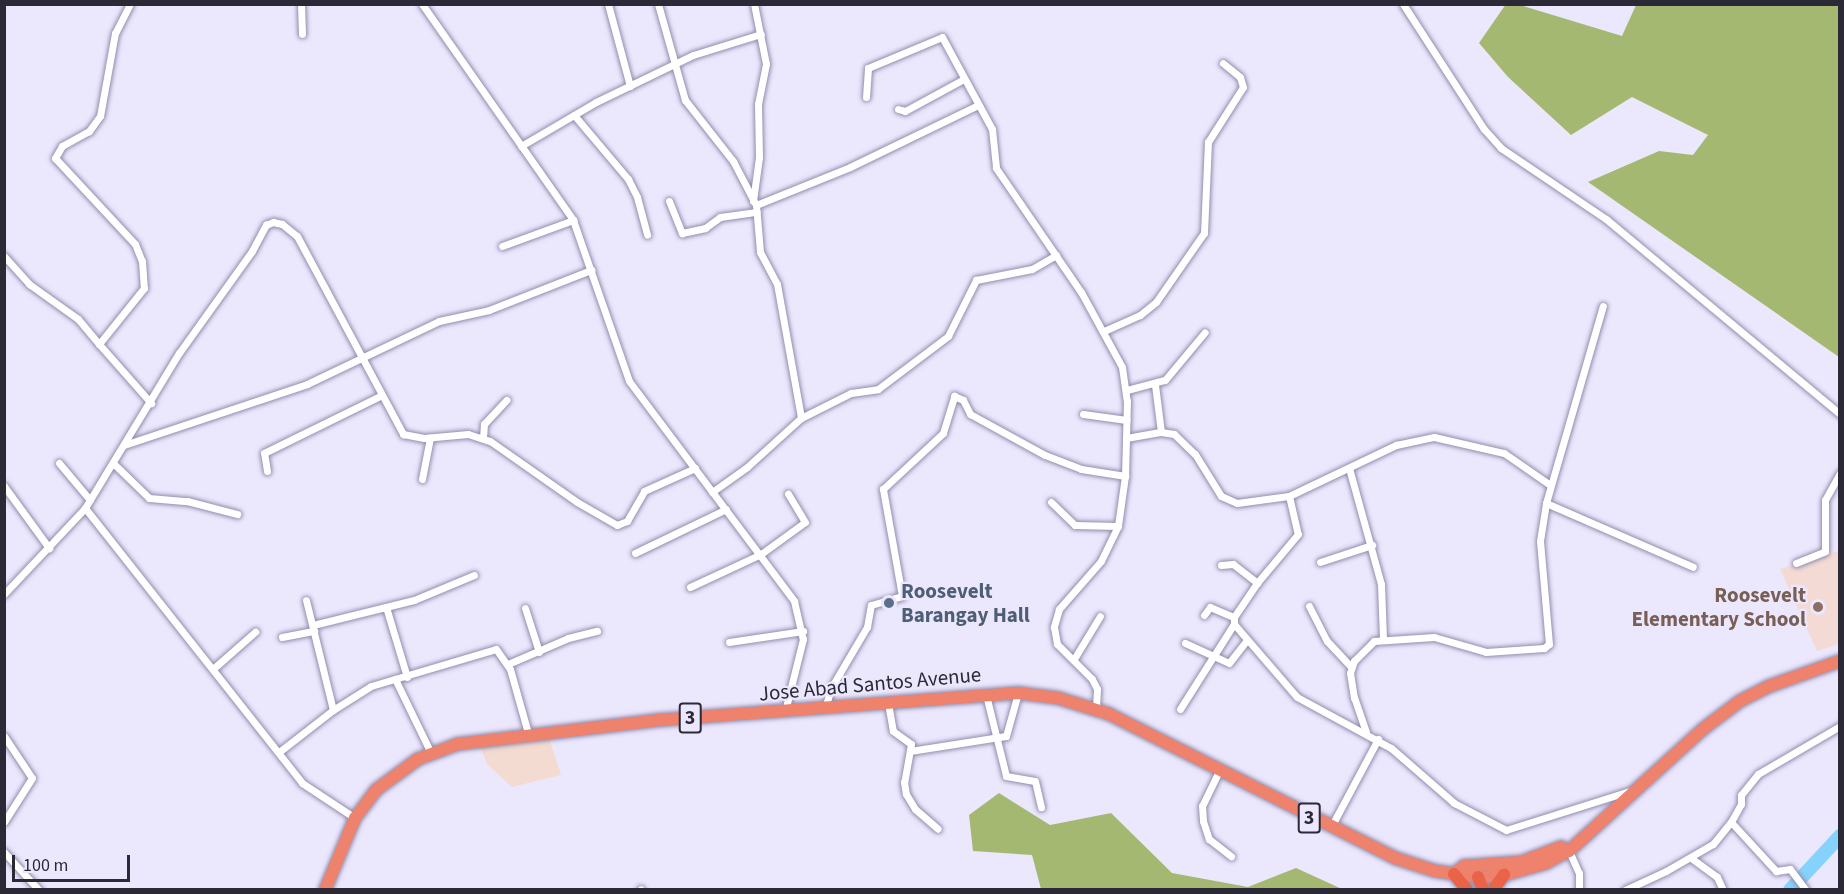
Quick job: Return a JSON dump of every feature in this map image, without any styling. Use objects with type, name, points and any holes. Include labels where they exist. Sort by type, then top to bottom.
[{"type":"highway","points":[[1478,877],[1546,863],[1569,851],[1641,788],[1703,729],[1740,701],[1767,687],[1839,661]]},
{"type":"highway","name":"Jose Abad Santos Avenue","points":[[325,890],[355,818],[390,777],[431,753],[471,741],[528,733],[1018,693],[1058,698],[1096,709],[1220,769],[1330,828],[1395,858],[1454,874],[1478,877]]},
{"type":"highway","points":[[1467,890],[1454,874],[1464,866],[1506,870],[1546,854],[1593,830]]},
{"type":"highway","points":[[1493,890],[1506,870]]},
{"type":"highway","points":[[1474,890],[1478,877]]},
{"type":"highway","points":[[1478,877],[1483,890]]},
{"type":"street","points":[[99,344],[140,296],[145,279],[142,261],[135,244],[116,220],[55,158],[63,146],[90,131],[100,116],[115,33],[130,4]]},
{"type":"street","points":[[300,4],[302,33]]},
{"type":"street","points":[[422,4],[573,220],[624,372],[794,601],[802,630],[801,656],[785,711]]},
{"type":"street","points":[[608,4],[630,86]]},
{"type":"street","points":[[658,4],[685,100],[733,161],[755,206]]},
{"type":"street","points":[[754,4],[766,64],[758,104],[759,157],[755,206],[760,252],[777,284],[801,418]]},
{"type":"street","points":[[1403,4],[1484,129],[1501,148],[1606,219],[1839,414]]},
{"type":"street","points":[[521,146],[674,64],[712,48],[761,34]]},
{"type":"street","points":[[866,97],[868,68],[939,36],[994,135],[996,168],[1056,255],[1104,331],[1122,367],[1127,390],[1127,420],[1125,476],[1118,526],[1101,561],[1055,617],[1057,644],[1074,659],[1096,689],[1096,709]]},
{"type":"street","points":[[1104,331],[1140,315],[1156,302],[1204,233],[1208,142],[1243,87],[1240,77],[1223,63]]},
{"type":"street","points":[[898,109],[905,111],[964,80]]},
{"type":"street","points":[[669,201],[682,233],[705,228],[720,217],[755,206],[850,166],[978,105]]},
{"type":"street","points":[[574,116],[628,179],[637,197],[647,235]]},
{"type":"street","points":[[502,246],[573,220]]},
{"type":"street","points":[[4,594],[85,508],[151,403],[179,353],[252,251],[266,225],[273,222],[282,224],[297,236],[363,357],[380,396],[403,434],[430,438],[459,434],[483,438],[577,502],[617,525],[627,521],[644,491],[695,468]]},
{"type":"street","points":[[712,492],[747,467],[801,418],[851,393],[878,389],[948,336],[976,280],[1032,269],[1056,255]]},
{"type":"street","points":[[4,256],[29,284],[78,319],[151,403]]},
{"type":"street","points":[[124,445],[307,384],[439,321],[489,310],[591,270]]},
{"type":"street","points":[[1351,667],[1365,649],[1383,639],[1434,637],[1486,652],[1544,648],[1549,644],[1540,541],[1550,485],[1603,306]]},
{"type":"street","points":[[1127,390],[1155,385],[1165,380],[1205,332]]},
{"type":"street","points":[[1155,385],[1161,432]]},
{"type":"street","points":[[267,471],[264,453],[380,396]]},
{"type":"street","points":[[825,708],[831,688],[862,638],[871,605],[902,596],[883,489],[943,433],[954,396],[963,400],[970,414],[1045,455],[1081,469],[1125,476]]},
{"type":"street","points":[[483,438],[484,424],[506,400]]},
{"type":"street","points":[[1083,414],[1127,420]]},
{"type":"street","points":[[1126,438],[1161,432],[1174,434],[1188,445],[1227,500],[1245,503],[1289,496],[1396,445],[1434,437],[1504,453],[1550,485]]},
{"type":"street","points":[[422,479],[430,438]]},
{"type":"street","points":[[59,463],[90,500]]},
{"type":"street","points":[[113,463],[149,498],[192,502],[237,514]]},
{"type":"street","points":[[1349,468],[1372,545],[1383,594],[1383,639]]},
{"type":"street","points":[[1796,563],[1825,551],[1825,500],[1839,472]]},
{"type":"street","points":[[4,486],[49,548]]},
{"type":"street","points":[[690,587],[761,554],[805,522],[788,494]]},
{"type":"street","points":[[1180,709],[1257,583],[1298,534],[1289,496]]},
{"type":"street","points":[[1051,502],[1075,525],[1118,526]]},
{"type":"street","points":[[1546,504],[1693,567]]},
{"type":"street","points":[[85,508],[303,783],[355,818]]},
{"type":"street","points":[[634,553],[726,509]]},
{"type":"street","points":[[1320,562],[1372,545]]},
{"type":"street","points":[[1221,564],[1233,564],[1257,583]]},
{"type":"street","points":[[282,637],[386,607],[474,575]]},
{"type":"street","points":[[306,600],[333,710]]},
{"type":"street","points":[[1309,606],[1327,641],[1351,667],[1354,698],[1366,732]]},
{"type":"street","points":[[386,607],[407,677]]},
{"type":"street","points":[[1204,615],[1210,607],[1234,620],[1247,640],[1297,697],[1378,739],[1454,803],[1506,830],[1641,788]]},
{"type":"street","points":[[525,608],[539,652]]},
{"type":"street","points":[[1074,659],[1100,616]]},
{"type":"street","points":[[729,642],[802,630]]},
{"type":"street","points":[[508,663],[568,638],[597,631]]},
{"type":"street","points":[[214,668],[255,632]]},
{"type":"street","points":[[1185,644],[1229,663],[1247,640]]},
{"type":"street","points":[[279,752],[333,710],[371,686],[496,649],[508,663],[528,733]]},
{"type":"street","points":[[395,679],[431,753]]},
{"type":"street","points":[[910,751],[1006,736],[1018,693]]},
{"type":"street","points":[[986,695],[1008,778],[1035,781],[1041,807]]},
{"type":"street","points":[[888,703],[891,727],[909,741],[910,751],[904,782],[906,794],[915,809],[938,829]]},
{"type":"street","points":[[1625,890],[1691,858],[1713,844],[1731,822],[1741,804],[1741,795],[1758,774],[1839,726]]},
{"type":"street","points":[[4,736],[32,778],[4,822]]},
{"type":"street","points":[[1330,828],[1378,739]]},
{"type":"street","points":[[1220,769],[1202,806],[1203,821],[1209,839],[1231,856]]},
{"type":"street","points":[[1731,822],[1776,872],[1790,869],[1806,889]]},
{"type":"street","points":[[1569,851],[1580,873],[1579,890]]},
{"type":"street","points":[[4,852],[39,890]]},
{"type":"street","points":[[1691,858],[1717,877],[1723,890]]},
{"type":"shaded area","name":"Roosevelt Elementary School","points":[[1839,551],[1839,644],[1817,651],[1780,569]]},
{"type":"shaded area","points":[[548,735],[561,775],[512,787],[487,764],[480,746]]},
{"type":"green space","points":[[1506,4],[1520,5],[1622,36],[1636,5],[1839,5],[1839,357],[1588,182],[1659,151],[1693,155],[1708,135],[1632,97],[1571,135],[1508,77],[1479,43]]},
{"type":"green space","points":[[999,793],[1050,825],[1111,813],[1172,873],[1248,887],[1296,868],[1342,889],[1041,889],[1032,855],[973,851],[969,815]]},
{"type":"waterway","points":[[1790,890],[1840,836]]},
{"type":"place","name":"Roosevelt Barangay Hall","points":[[889,603]]},
{"type":"place","name":"Roosevelt Elementary School","points":[[1818,607]]}]
